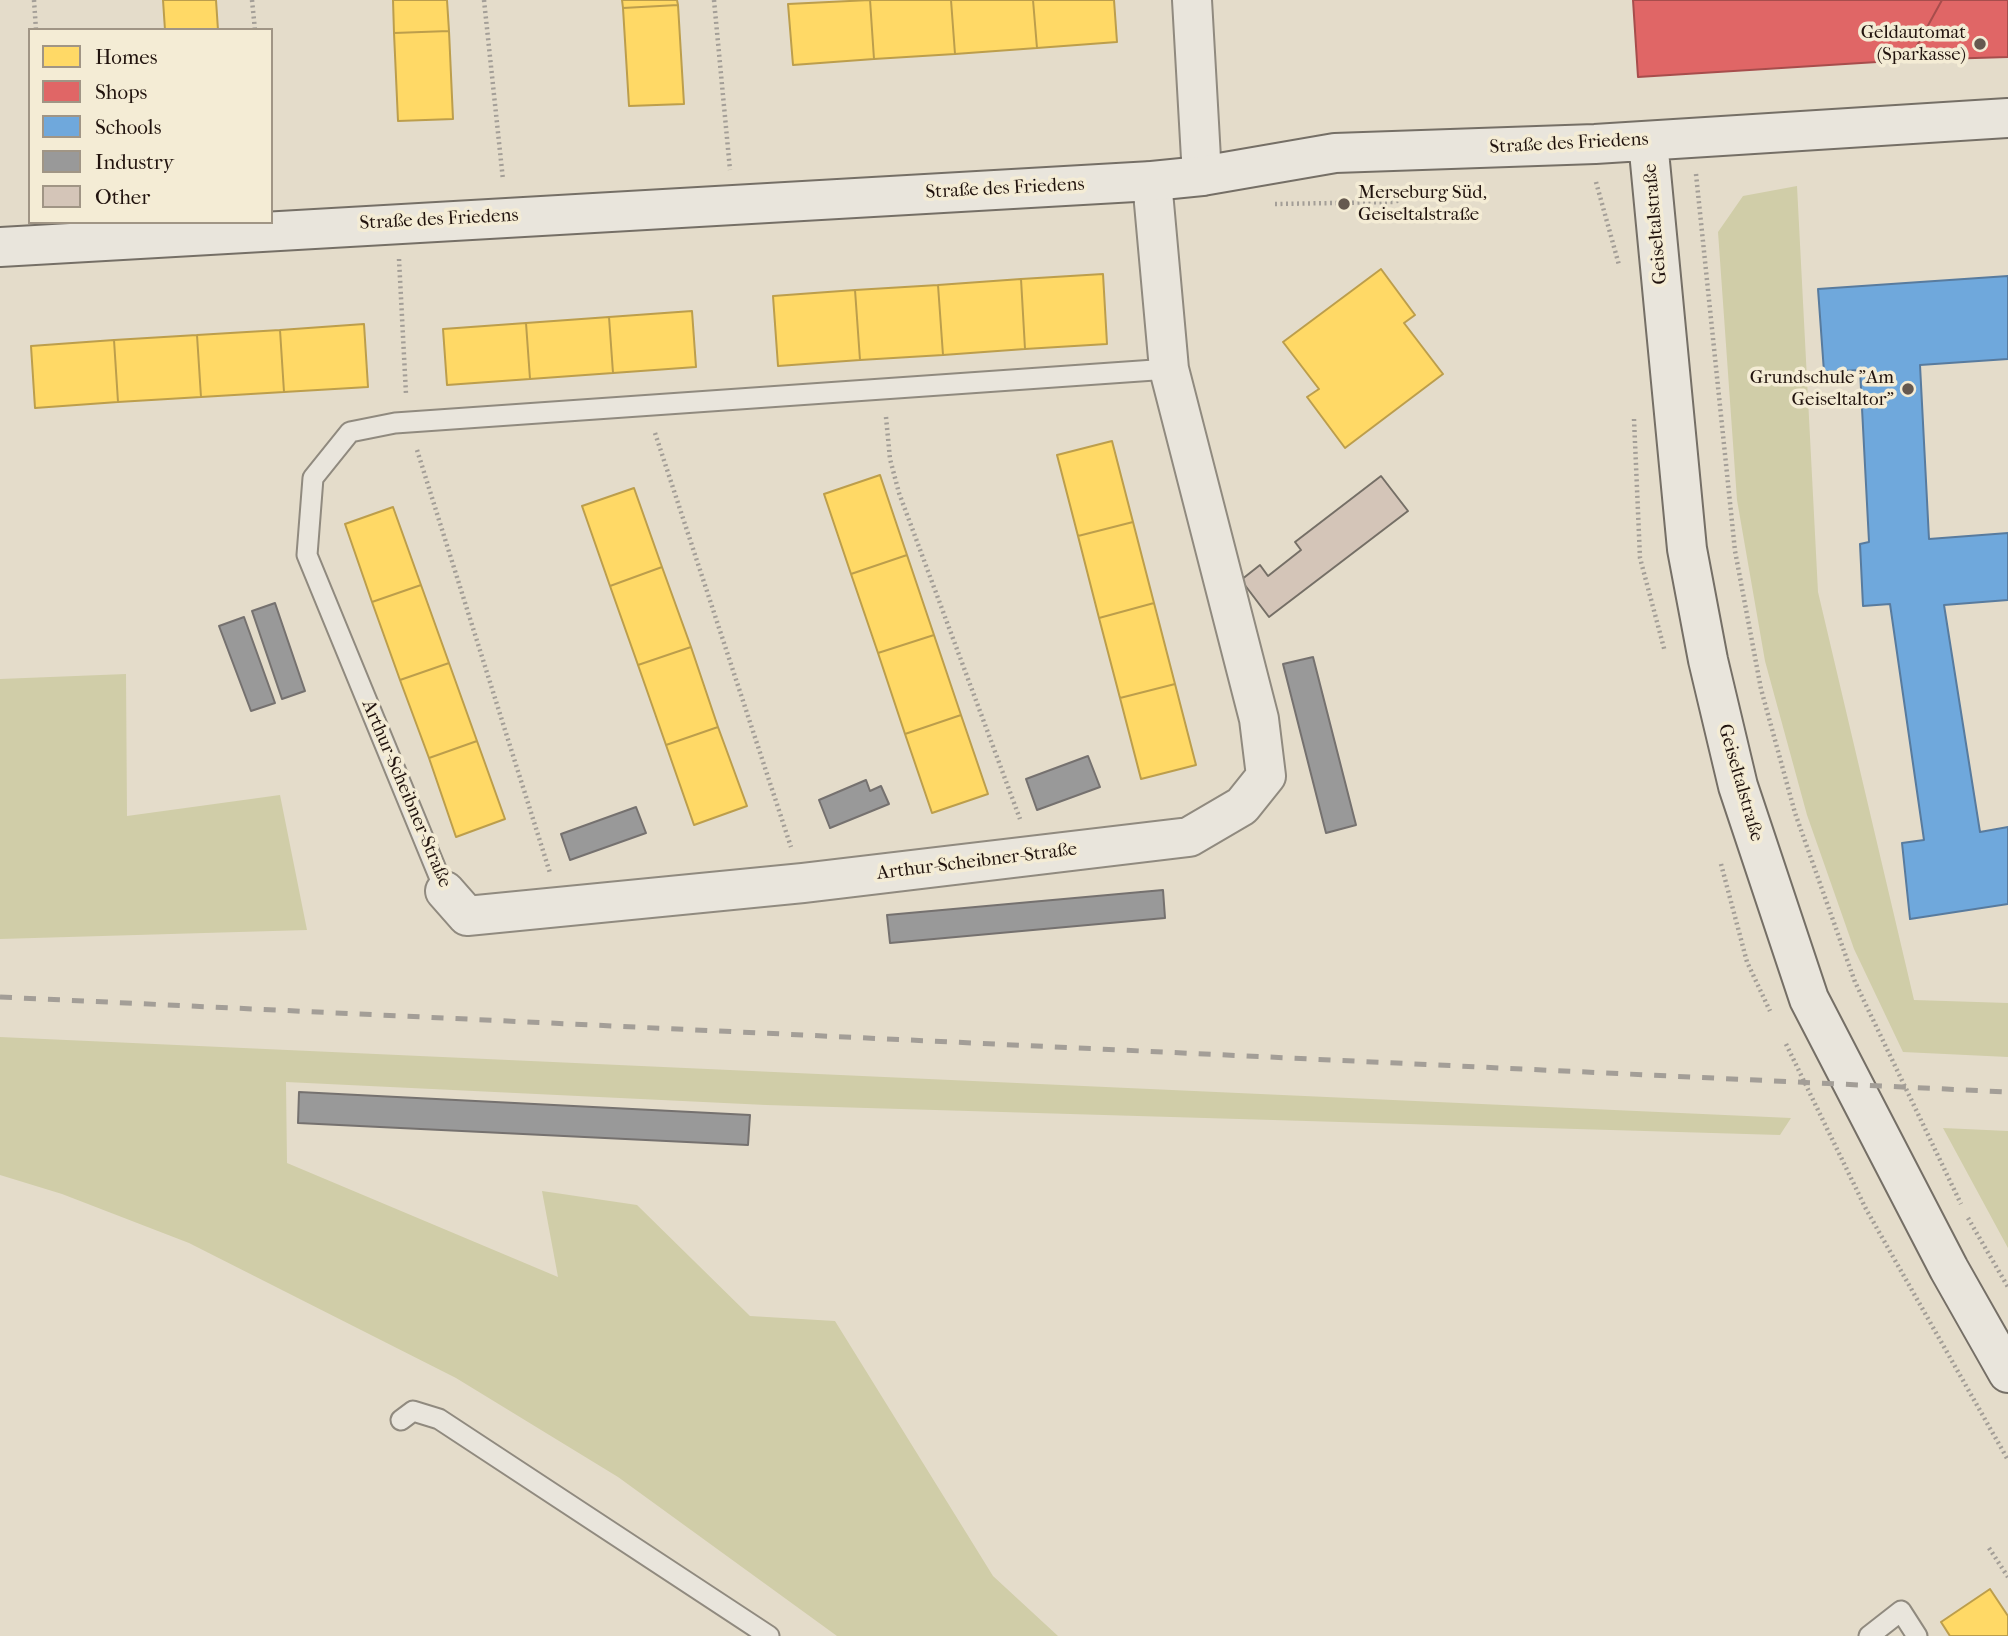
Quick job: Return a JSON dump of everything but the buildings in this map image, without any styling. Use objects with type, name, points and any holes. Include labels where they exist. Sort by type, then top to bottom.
[{"type":"street","points":[[1192,0],[1202,176]]},
{"type":"street","name":"Straße des Friedens","points":[[0,247],[398,222],[505,197],[732,185],[1152,181],[1202,176],[1335,153],[1648,141],[2008,118]]},
{"type":"street","name":"Geiseltalstraße","points":[[1648,141],[1687,549],[1707,660],[1738,786],[1809,999],[1949,1269],[2008,1373]]},
{"type":"street","name":"Arthur-Scheibner-Straße","points":[[445,891],[467,916],[803,883],[1189,837],[1242,806],[1266,776],[1259,719],[1169,369],[1152,181]]},
{"type":"lane","name":"Arthur-Scheibner-Straße","points":[[445,891],[307,555],[313,478],[351,432],[408,422],[1169,369]]},
{"type":"lane","points":[[401,1420],[414,1411],[439,1419],[769,1636]]},
{"type":"lane","points":[[1869,1636],[1901,1611],[1917,1636]]},
{"type":"path","points":[[33,0],[36,28]]},
{"type":"path","points":[[253,0],[255,28]]},
{"type":"path","points":[[484,0],[505,197]]},
{"type":"path","points":[[714,0],[732,185]]},
{"type":"path","points":[[1693,138],[1735,551],[1761,690],[1795,813],[1854,982],[1966,1213],[2008,1287]]},
{"type":"path","points":[[732,185],[744,166]]},
{"type":"path","points":[[716,167],[732,185]]},
{"type":"path","points":[[505,197],[517,178]]},
{"type":"path","points":[[490,180],[505,197]]},
{"type":"path","points":[[398,222],[408,422],[561,907]]},
{"type":"path","points":[[884,388],[890,459],[899,493],[1034,856]]},
{"type":"path","points":[[646,405],[803,883]]},
{"type":"path","points":[[1989,1548],[2008,1577]]},
{"type":"shaded area","points":[[1797,186],[1818,592],[1914,1000],[2008,1003],[2008,1057],[1903,1052],[1854,949],[1807,815],[1765,661],[1737,500],[1718,232],[1743,196]]},
{"type":"shaded area","points":[[126,674],[127,816],[280,795],[307,930],[0,939],[0,679]]},
{"type":"shaded area","points":[[0,1037],[1791,1118],[1780,1135],[766,1105],[286,1082],[287,1163],[558,1277],[542,1191],[637,1205],[750,1316],[835,1321],[993,1576],[1058,1636],[837,1636],[618,1477],[456,1378],[189,1243],[62,1194],[0,1175]]},
{"type":"shaded area","points":[[1943,1128],[2008,1131],[2008,1248]]},
{"type":"railway","points":[[0,997],[2008,1092]]},
{"type":"place","name":"Geldautomat (Sparkasse)","points":[[1980,44]]},
{"type":"place","name":"Merseburg Süd, Geiseltalstraße","points":[[1344,204]]},
{"type":"place","name":"Grundschule \"Am Geiseltaltor\"","points":[[1908,389]]}]
